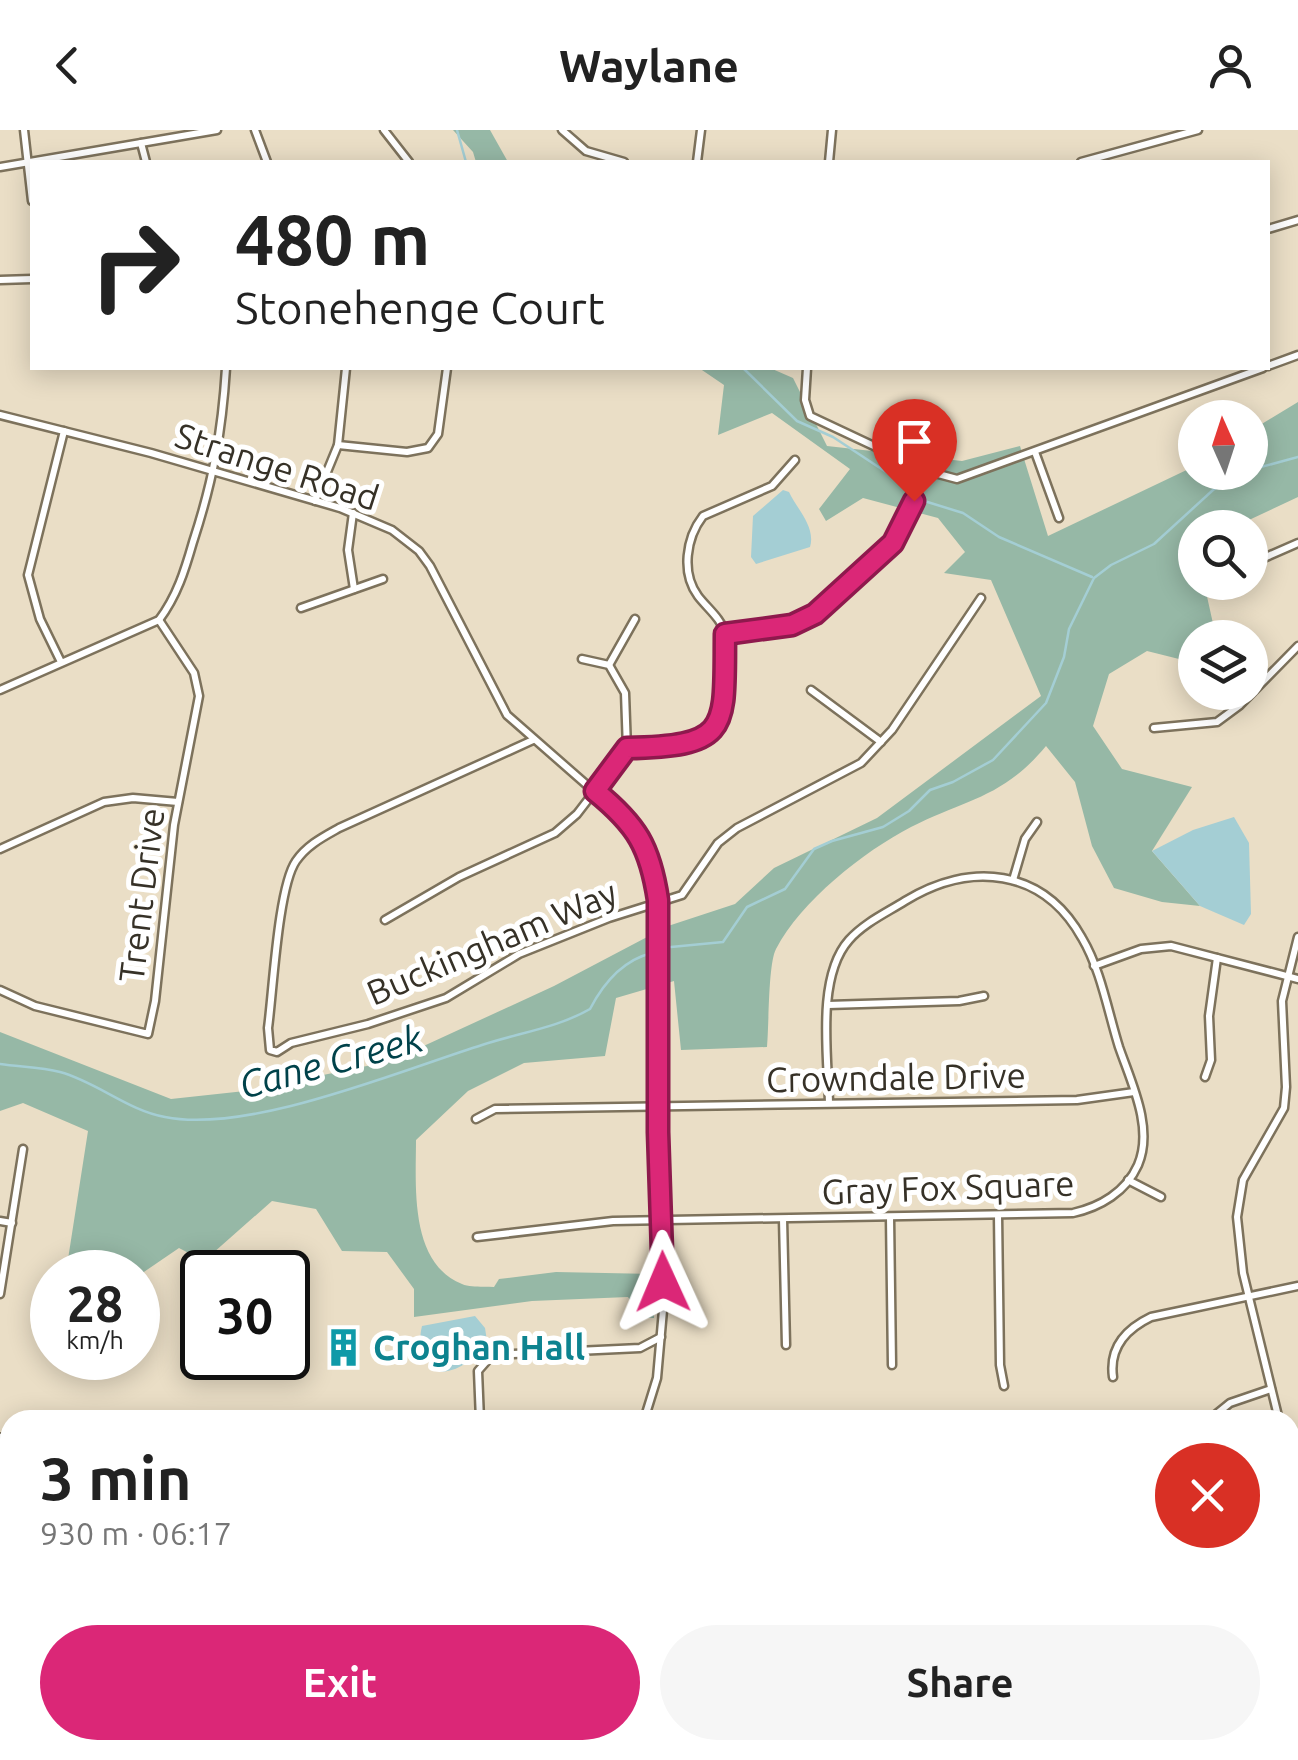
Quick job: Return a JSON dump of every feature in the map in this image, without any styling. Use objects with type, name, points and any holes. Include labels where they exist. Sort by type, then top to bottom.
[{"type":"street","points":[[24,130],[30,182]]},
{"type":"street","points":[[40,160],[216,130]]},
{"type":"street","points":[[254,130],[266,160]]},
{"type":"street","points":[[384,130],[407,160]]},
{"type":"street","points":[[562,130],[586,151],[617,160]]},
{"type":"street","points":[[698,160],[702,130]]},
{"type":"street","points":[[828,160],[832,130]]},
{"type":"street","points":[[1087,160],[1198,130]]},
{"type":"street","points":[[141,143],[145,160]]},
{"type":"street","points":[[0,167],[28,162]]},
{"type":"street","points":[[1270,228],[1298,220]]},
{"type":"street","points":[[0,280],[30,279]]},
{"type":"street","points":[[1270,365],[1298,354]]},
{"type":"street","points":[[0,690],[159,620],[180,582],[215,473],[226,370]]},
{"type":"street","points":[[315,501],[338,445],[346,370]]},
{"type":"street","points":[[338,445],[407,452],[428,448],[437,438],[447,370]]},
{"type":"street","points":[[808,370],[805,400],[810,416],[927,471],[962,479],[1257,370]]},
{"type":"street","name":"Strange Road","points":[[0,415],[315,501],[392,530],[424,558],[500,705],[642,838],[652,864],[658,900],[662,1220],[660,1364],[647,1410]]},
{"type":"street","points":[[62,662],[40,618],[28,575],[64,430]]},
{"type":"street","points":[[1035,452],[1058,518]]},
{"type":"street","points":[[627,748],[682,746],[712,731],[724,708],[725,634],[694,590],[688,576],[688,548],[703,516],[772,486],[795,460]]},
{"type":"street","points":[[725,634],[792,625],[815,614],[893,543],[927,471]]},
{"type":"street","points":[[353,513],[348,550],[354,589]]},
{"type":"street","points":[[1268,556],[1298,543]]},
{"type":"street","points":[[301,608],[383,579]]},
{"type":"street","points":[[658,900],[682,894],[718,843],[737,828],[861,763],[881,742],[981,598]]},
{"type":"street","points":[[610,665],[635,618]]},
{"type":"street","name":"Trent Drive","points":[[0,990],[35,1006],[148,1034],[178,802],[198,707],[198,688],[191,667],[159,620]]},
{"type":"street","points":[[1154,728],[1217,722],[1240,705],[1298,646]]},
{"type":"street","points":[[385,920],[459,878],[555,833],[573,819],[595,791],[627,748],[626,693],[610,665],[582,659]]},
{"type":"street","points":[[810,690],[881,742]]},
{"type":"street","name":"Buckingham Way","points":[[533,740],[339,828],[305,850],[292,867],[286,887],[268,1028],[270,1050],[276,1052],[291,1042],[368,1024],[446,998],[519,954],[658,900]]},
{"type":"street","points":[[0,848],[104,802],[133,798],[178,802]]},
{"type":"street","points":[[1013,880],[1025,840],[1038,822]]},
{"type":"street","points":[[829,1104],[831,976],[839,954],[852,937],[945,880],[978,876],[1013,880],[1043,894],[1065,914],[1084,940],[1140,1114],[1139,1162],[1128,1180],[1161,1197]]},
{"type":"street","points":[[1276,1410],[1239,1251],[1238,1201],[1247,1172],[1284,1108],[1281,1013],[1298,937]]},
{"type":"street","points":[[1094,966],[1159,946],[1182,948],[1298,979]]},
{"type":"street","points":[[1206,1077],[1211,1060],[1208,1016],[1217,958]]},
{"type":"street","points":[[828,1004],[959,1001],[984,996]]},
{"type":"street","name":"Crowndale Drive","points":[[476,1119],[495,1109],[1077,1100],[1134,1092]]},
{"type":"street","points":[[0,1294],[23,1150]]},
{"type":"street","name":"Gray Fox Square","points":[[476,1238],[613,1222],[1086,1210],[1112,1196],[1128,1180]]},
{"type":"street","points":[[998,1215],[1000,1365],[1004,1386]]},
{"type":"street","points":[[890,1217],[892,1365]]},
{"type":"street","points":[[783,1219],[786,1345]]},
{"type":"street","points":[[0,1220],[12,1222]]},
{"type":"street","points":[[1113,1377],[1112,1361],[1118,1344],[1141,1322],[1155,1315],[1298,1286]]},
{"type":"street","points":[[480,1410],[478,1371],[492,1355],[640,1348],[662,1336]]},
{"type":"street","points":[[640,1348],[660,1364]]},
{"type":"street","points":[[1221,1410],[1270,1389]]},
{"type":"green space","points":[[453,130],[490,130],[507,160],[475,160]]},
{"type":"green space","points":[[702,370],[775,370],[793,378],[827,446],[962,461],[1020,446],[1048,536],[1178,474],[1178,490],[1268,490],[1268,420],[1298,402],[1298,497],[1268,511],[1178,510],[1178,600],[1208,600],[1212,620],[1178,620],[1178,659],[1147,651],[1109,674],[1093,726],[1122,769],[1192,787],[1152,851],[1200,906],[1162,902],[1114,888],[1092,846],[1075,782],[1046,746],[999,787],[911,827],[873,850],[835,879],[801,913],[773,957],[767,1047],[681,1050],[674,981],[616,998],[605,1056],[524,1063],[468,1091],[416,1140],[419,1221],[432,1259],[445,1274],[466,1285],[494,1287],[499,1279],[556,1272],[654,1274],[654,1318],[642,1318],[628,1297],[532,1301],[414,1317],[414,1289],[387,1252],[342,1251],[316,1209],[272,1201],[216,1250],[179,1248],[160,1261],[160,1250],[69,1250],[88,1131],[23,1103],[0,1111],[0,1032],[171,1099],[245,1091],[391,1061],[554,986],[668,926],[735,904],[774,868],[877,818],[1041,696],[991,580],[944,573],[965,552],[938,518],[863,498],[826,521],[819,509],[850,469],[772,413],[718,435],[724,385]]},
{"type":"water","points":[[783,490],[789,492],[808,525],[810,547],[756,564],[751,557],[753,516]]},
{"type":"water","points":[[1234,817],[1249,843],[1251,914],[1244,925],[1200,906],[1152,851],[1193,830]]},
{"type":"water","points":[[475,1316],[485,1328],[487,1341],[462,1366],[441,1372],[423,1352],[422,1326]]},
{"type":"waterway","points":[[457,130],[465,160]]},
{"type":"waterway","points":[[745,370],[797,421],[833,437],[912,489]]},
{"type":"waterway","name":"Cane Creek","points":[[1268,465],[1298,457]]},
{"type":"waterway","name":"Cane Creek","points":[[671,947],[723,942],[747,907],[785,889],[814,849],[883,827],[909,811],[930,790],[993,760],[1046,703],[1064,657],[1069,629],[1094,578],[1154,544],[1213,490]]},
{"type":"waterway","points":[[921,500],[963,513],[999,537],[1092,577]]},
{"type":"waterway","name":"Cane Creek","points":[[0,1064],[60,1072],[165,1117],[238,1117],[324,1097],[564,1021],[590,1009],[623,967],[652,953]]},
{"type":"place","name":"Croghan Hall","points":[[343,1348]]},
{"type":"route","points":[[663,1282],[658,1132],[658,900],[652,864],[642,838],[595,791],[627,748],[682,746],[712,731],[724,708],[725,634],[792,625],[815,614],[893,543],[914,501]]}]
